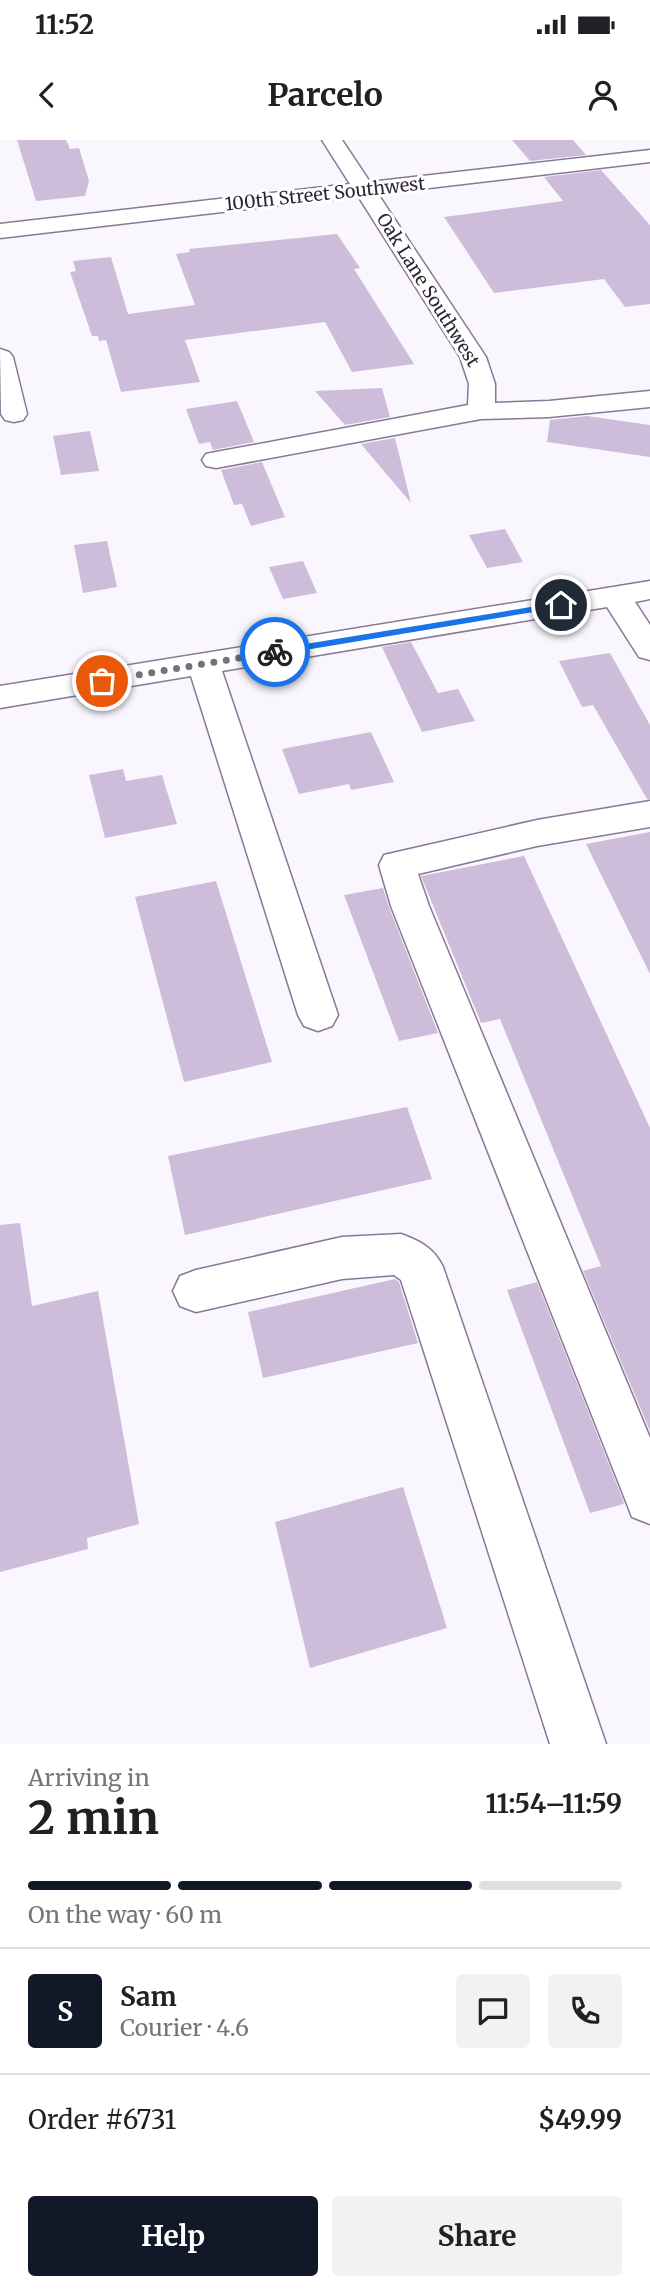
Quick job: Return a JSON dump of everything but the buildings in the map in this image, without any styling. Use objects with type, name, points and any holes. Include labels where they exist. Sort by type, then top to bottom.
[{"type":"street","name":"Oak Lane Southwest","points":[[332,140],[473,357],[482,384],[481,411]]},
{"type":"street","name":"100th Street Southwest","points":[[0,230],[650,156]]},
{"type":"street","points":[[0,358],[14,414]]},
{"type":"street","points":[[216,460],[481,411],[549,409],[650,400]]},
{"type":"street","points":[[0,697],[650,590]]},
{"type":"street","points":[[616,596],[650,650]]},
{"type":"street","points":[[204,664],[269,871],[318,1014]]},
{"type":"street","points":[[650,814],[537,833],[397,865],[421,932],[650,1499]]},
{"type":"street","points":[[196,1291],[342,1258],[401,1254],[420,1267],[578,1744]]},
{"type":"way so far","points":[[102,681],[275,652]]},
{"type":"route","points":[[275,652],[561,605]]}]
